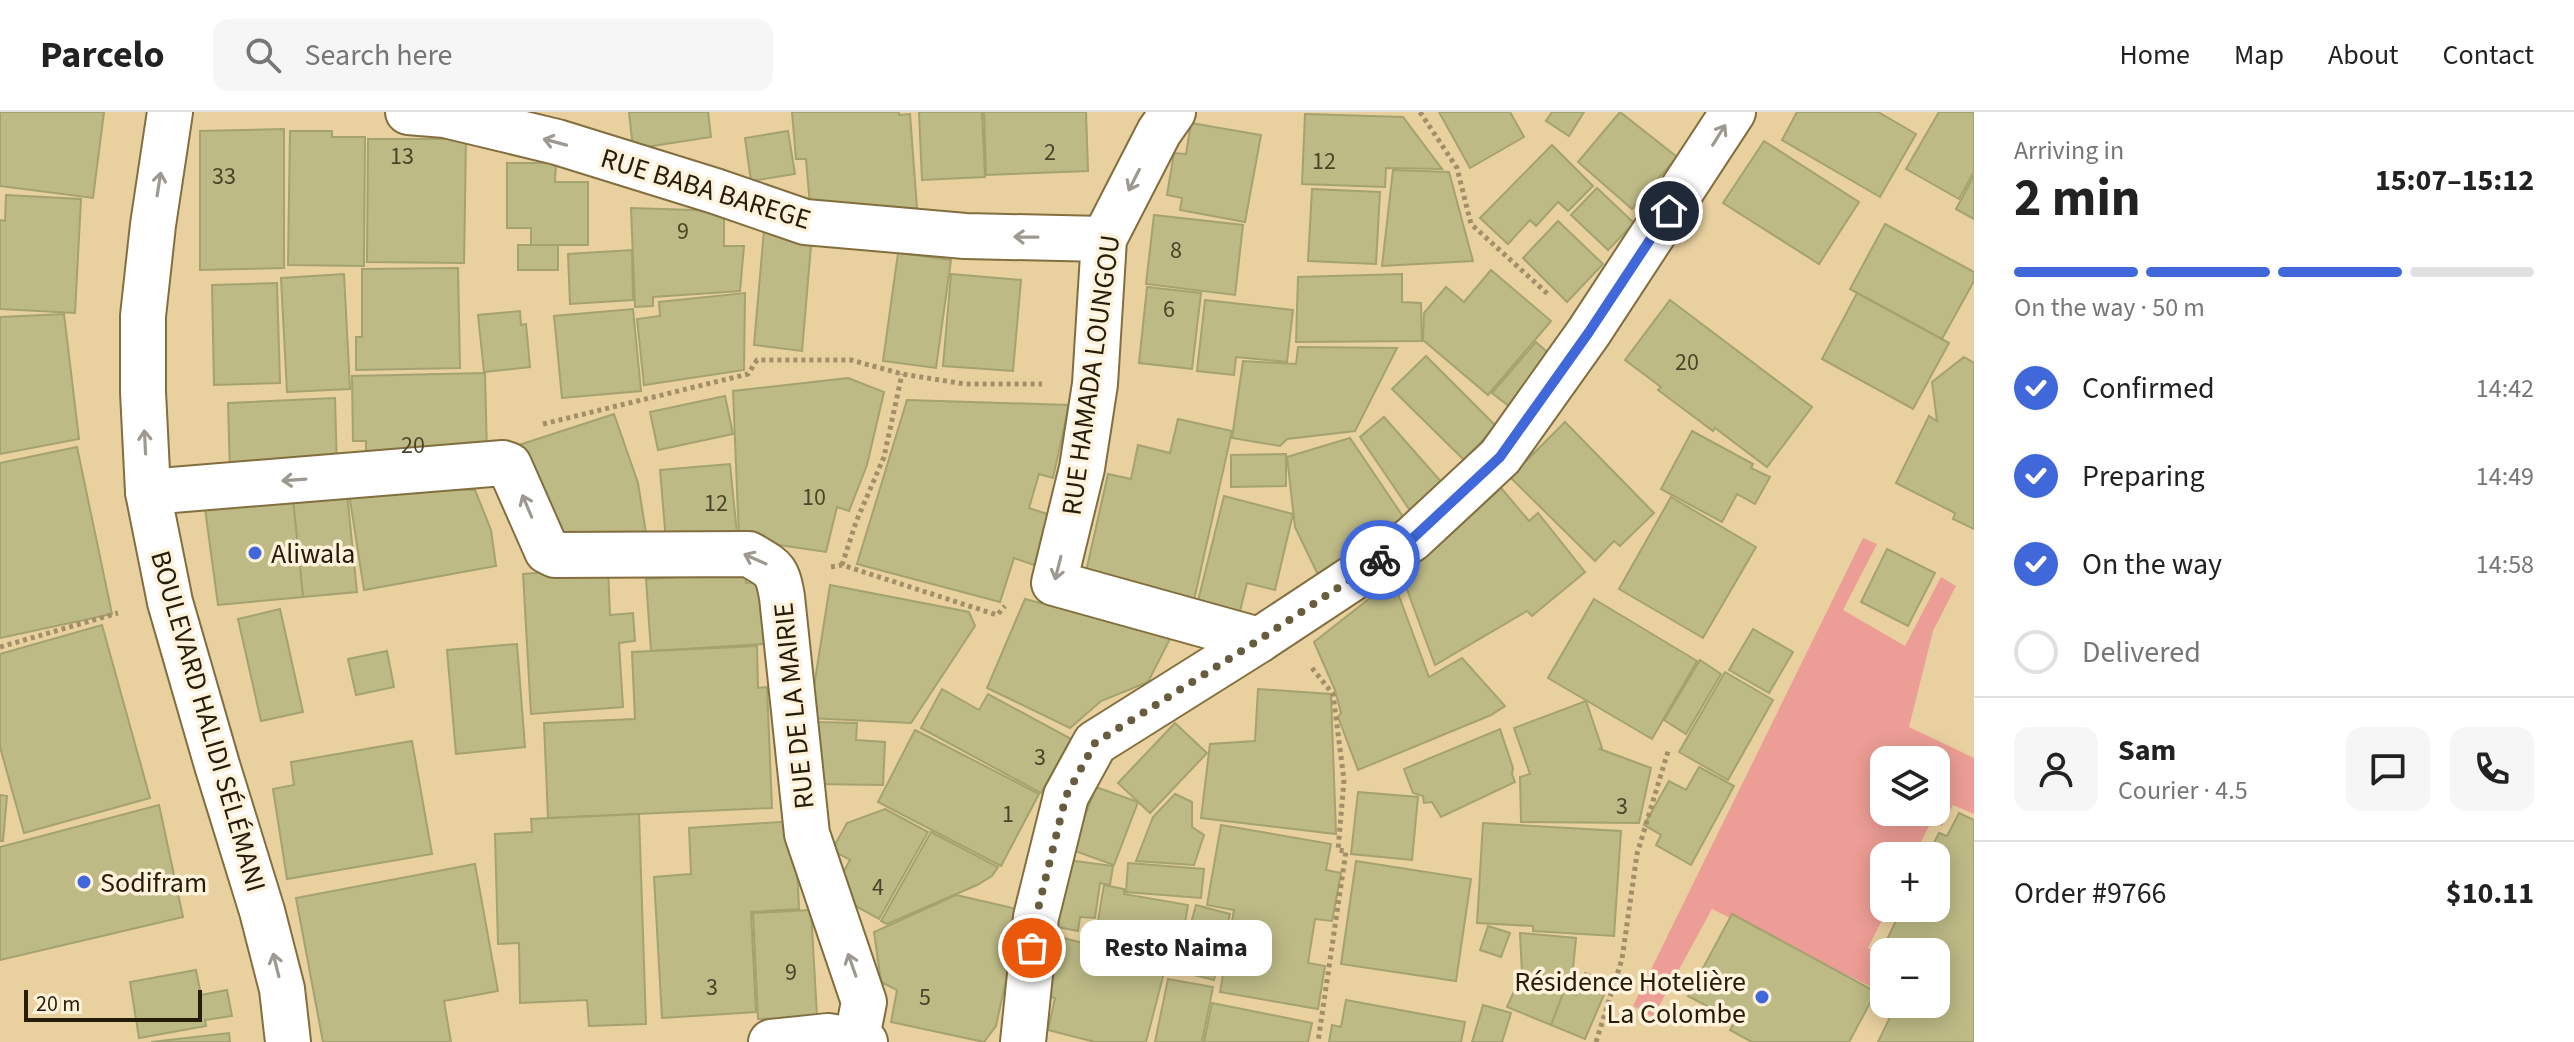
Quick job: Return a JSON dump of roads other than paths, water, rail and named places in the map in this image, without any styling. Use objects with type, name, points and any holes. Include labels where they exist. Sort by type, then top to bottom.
[{"type":"street","name":"BOULEVARD HALIDI SÉLÉMANI","points":[[170,112],[143,316],[148,492],[170,602],[262,911],[282,989],[288,1042]]},
{"type":"street","name":"RUE BABA BAREGE","points":[[408,112],[445,115],[557,142],[805,222],[965,236],[1104,239]]},
{"type":"street","name":"RUE HAMADA LOUNGOU","points":[[1173,112],[1159,132],[1104,239],[1095,384],[1082,468],[1054,583],[1269,633]]},
{"type":"street","points":[[1023,1042],[1036,917],[1066,796],[1095,743],[1412,539],[1500,457],[1589,332],[1733,112]]},
{"type":"street","name":"RUE DE LA MAIRIE","points":[[148,492],[503,463],[509,465],[547,551],[555,555],[749,554],[769,566],[778,575],[807,834],[864,1002],[859,1041]]},
{"type":"street","points":[[771,1042],[828,1036],[859,1041]]},
{"type":"place","name":"Aliwala","points":[[255,553]]},
{"type":"place","name":"Sodifram","points":[[84,882]]},
{"type":"place","name":"Resto Naima","points":[[1032,948]]},
{"type":"place","name":"Résidence Hotelière La Colombe","points":[[1762,997]]}]
